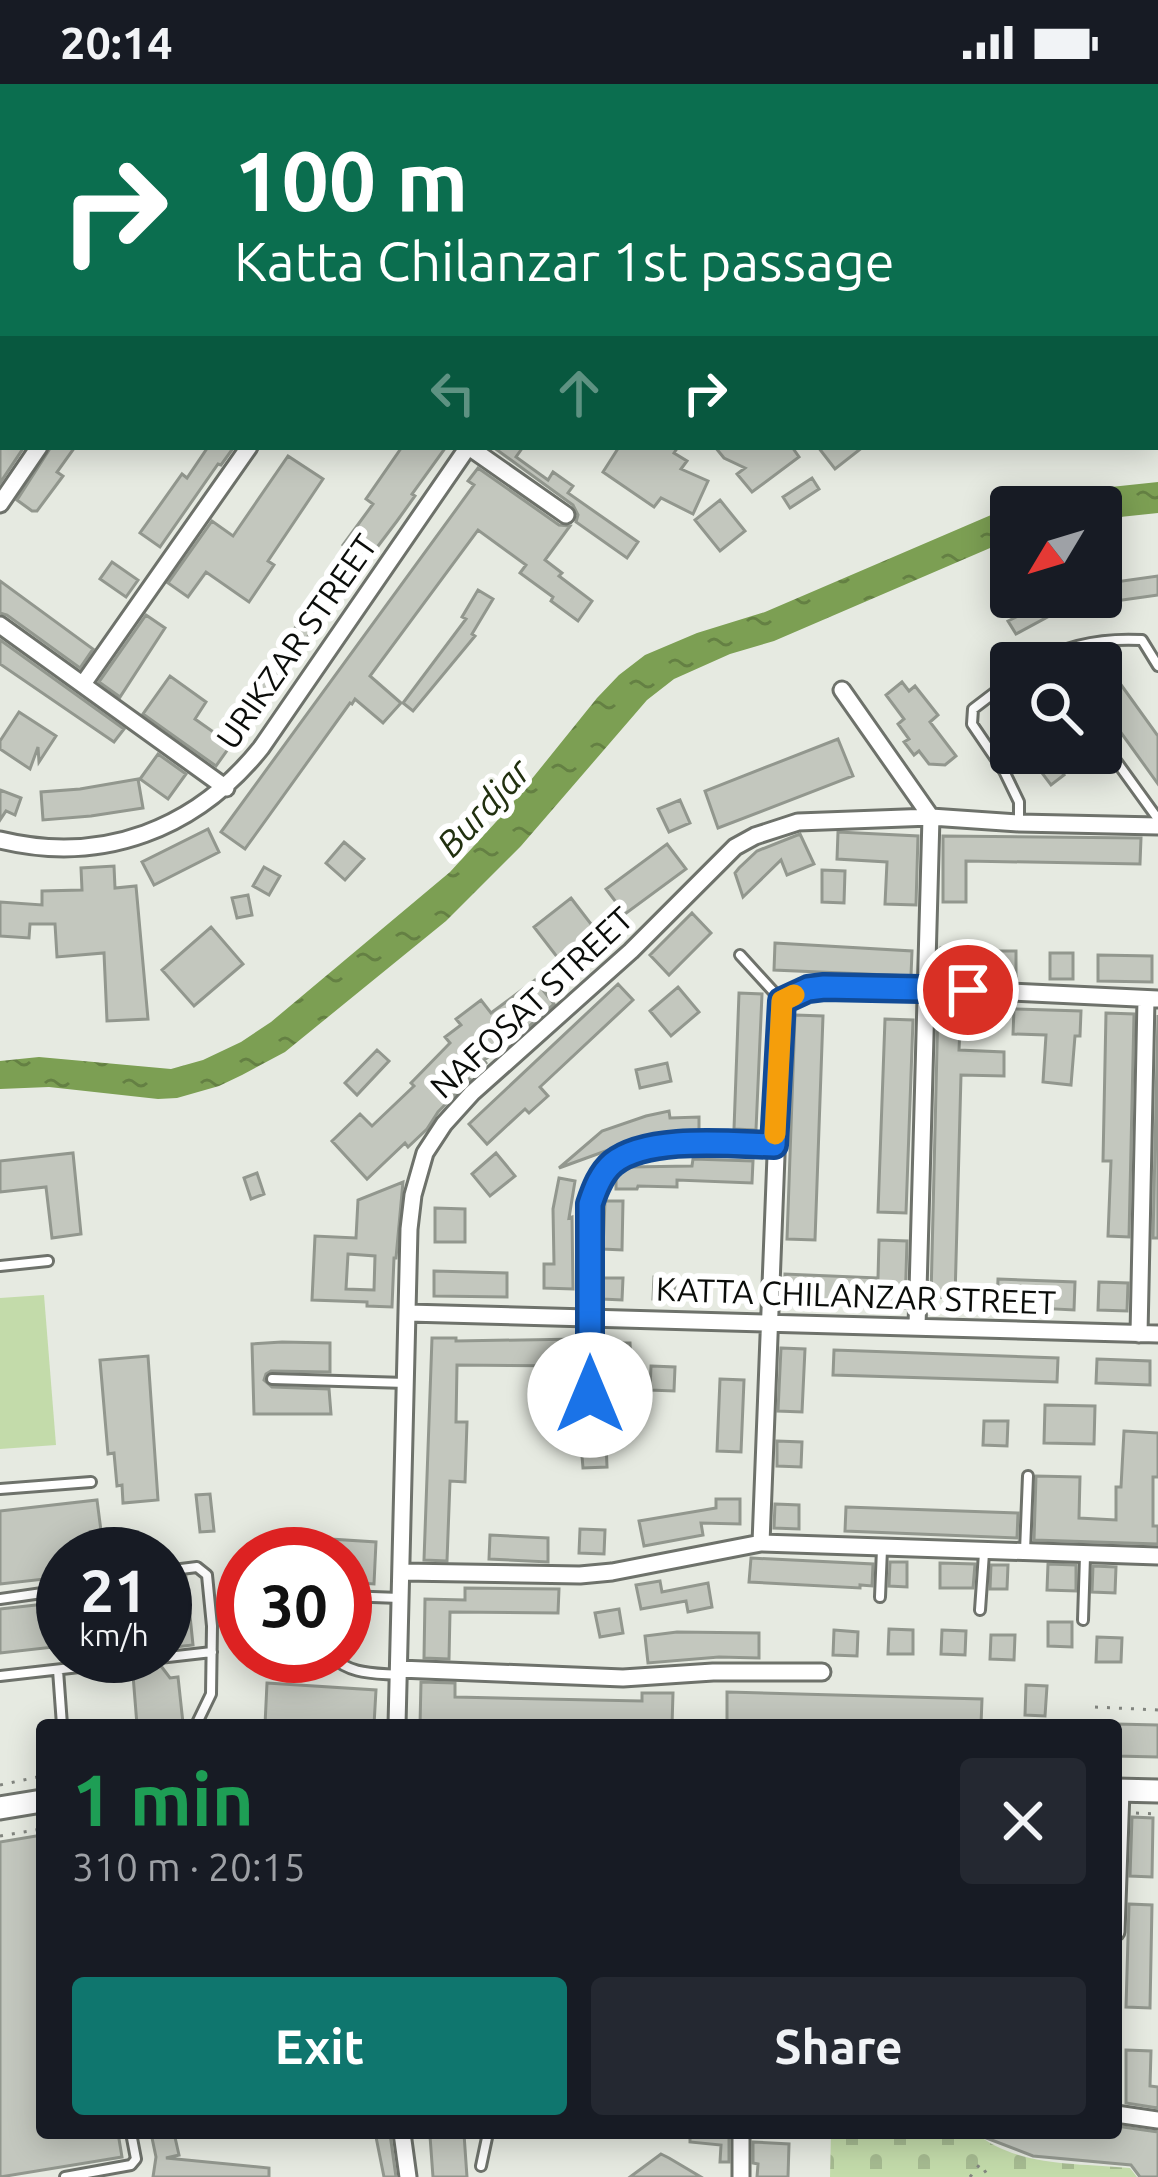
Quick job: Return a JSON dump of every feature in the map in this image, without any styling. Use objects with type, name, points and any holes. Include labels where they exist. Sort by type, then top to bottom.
[{"type":"main road","points":[[1122,1790],[1158,1791]]},
{"type":"main road","points":[[0,1808],[36,1802]]},
{"type":"street","points":[[0,504],[37,450]]},
{"type":"street","points":[[83,684],[247,450]]},
{"type":"street","name":"URIKZAR STREET","points":[[0,841],[56,848],[106,846],[152,831],[226,788],[261,748],[466,450]]},
{"type":"street","points":[[472,450],[566,515]]},
{"type":"street","points":[[0,626],[226,788]]},
{"type":"street","points":[[842,690],[931,817],[917,1327]]},
{"type":"street","name":"NAFOSAT STREET","points":[[397,1719],[409,1229],[412,1195],[425,1153],[444,1124],[472,1093],[631,951],[735,847],[776,827],[931,817],[1018,824],[1158,822]]},
{"type":"street","points":[[761,1543],[782,1001],[824,987],[1152,999],[1139,1334]]},
{"type":"street","points":[[590,1395],[590,1204],[611,1164],[632,1152],[680,1144],[774,1145]]},
{"type":"street","name":"KATTA CHILANZAR STREET","points":[[409,1313],[1158,1334]]},
{"type":"street","points":[[403,1572],[580,1575],[761,1543],[1158,1556]]},
{"type":"street","points":[[399,1673],[623,1678],[822,1672]]},
{"type":"street","points":[[1122,2115],[1158,2120]]},
{"type":"street","points":[[403,2139],[408,2177]]},
{"type":"street","points":[[741,2139],[741,2177]]},
{"type":"lane","points":[[1100,642],[1158,638]]},
{"type":"lane","points":[[1142,640],[1158,666]]},
{"type":"lane","points":[[990,696],[974,709],[972,724],[990,750]]},
{"type":"lane","points":[[1122,770],[1158,822]]},
{"type":"lane","points":[[1005,774],[1019,802],[1018,824]]},
{"type":"lane","points":[[740,955],[782,1001]]},
{"type":"lane","points":[[0,1266],[48,1261]]},
{"type":"lane","points":[[272,1379],[407,1383]]},
{"type":"lane","points":[[1024,1553],[1028,1476]]},
{"type":"lane","points":[[0,1489],[91,1482]]},
{"type":"lane","points":[[880,1597],[882,1549]]},
{"type":"lane","points":[[980,1610],[984,1551]]},
{"type":"lane","points":[[1083,1620],[1085,1554]]},
{"type":"lane","points":[[192,1568],[207,1575],[212,1652],[211,1694],[199,1719]]},
{"type":"lane","points":[[0,1599],[36,1594]]},
{"type":"lane","points":[[372,1597],[402,1598]]},
{"type":"lane","points":[[192,1654],[212,1652]]},
{"type":"lane","points":[[372,1671],[399,1673]]},
{"type":"lane","points":[[0,1676],[36,1672]]},
{"type":"lane","points":[[59,1683],[62,1719]]},
{"type":"lane","points":[[65,2177],[131,2165],[136,2159],[131,2139]]},
{"type":"lane","points":[[482,2166],[487,2139]]},
{"type":"path","points":[[1095,1708],[1158,1710]]},
{"type":"path","points":[[0,1785],[36,1778]]},
{"type":"path","points":[[0,1836],[36,1830]]},
{"type":"path","points":[[970,2177],[980,2164],[989,2177]]},
{"type":"green space","points":[[44,1295],[56,1445],[0,1449],[0,1298]]},
{"type":"green space","points":[[831,2139],[985,2139],[1029,2158],[1130,2168],[1137,2177],[830,2177]]},
{"type":"water","name":"Burdjar","points":[[1158,482],[1158,513],[1122,517],[1120,486]]},
{"type":"water","name":"Burdjar","points":[[990,515],[990,548],[674,679],[647,700],[521,846],[446,921],[285,1052],[219,1086],[177,1098],[49,1087],[0,1089],[0,1061],[39,1057],[171,1069],[241,1042],[450,872],[619,675],[645,655],[765,612]]},
{"type":"building","points":[[0,450],[22,450],[0,483]]},
{"type":"building","points":[[49,450],[73,450],[57,472],[63,476],[37,511],[17,500]]},
{"type":"building","points":[[206,450],[232,450],[160,547],[140,533],[182,474],[187,478]]},
{"type":"building","points":[[400,450],[444,450],[216,766],[143,714],[170,676],[206,702],[195,719],[219,736],[350,550],[343,545],[373,504],[366,499]]},
{"type":"building","points":[[497,450],[521,450],[516,457],[548,480],[553,472],[573,486],[568,493],[638,542],[627,558],[576,522],[573,505]]},
{"type":"building","points":[[617,450],[676,450],[687,461],[681,469],[708,481],[693,514],[661,498],[654,507],[603,472]]},
{"type":"building","points":[[717,450],[794,450],[799,457],[752,492],[737,474],[745,468]]},
{"type":"building","points":[[820,450],[859,450],[835,469]]},
{"type":"building","points":[[288,456],[323,479],[268,561],[274,565],[249,602],[206,572],[188,597],[168,583],[212,521],[233,536]]},
{"type":"building","points":[[478,468],[559,525],[570,526],[545,560],[592,601],[578,621],[520,573],[526,565],[478,530],[370,676],[401,703],[383,723],[355,699],[350,703],[245,849],[221,832],[474,485],[468,481]]},
{"type":"building","points":[[812,478],[819,489],[790,508],[783,497]]},
{"type":"building","points":[[720,500],[745,531],[720,551],[695,520]]},
{"type":"building","points":[[112,562],[138,580],[126,597],[100,579]]},
{"type":"building","points":[[1158,576],[1158,595],[1122,600],[1122,581]]},
{"type":"building","points":[[0,581],[93,649],[80,668],[0,613]]},
{"type":"building","points":[[478,590],[493,599],[475,636],[413,711],[403,703],[466,619],[462,617]]},
{"type":"building","points":[[146,615],[165,628],[120,697],[99,682]]},
{"type":"building","points":[[1014,618],[1045,618],[1016,634],[1008,621]]},
{"type":"building","points":[[0,640],[124,729],[114,742],[0,664]]},
{"type":"building","points":[[902,682],[909,691],[915,686],[938,715],[930,722],[956,756],[945,765],[929,764],[904,742],[909,739],[898,724],[904,719],[886,695]]},
{"type":"building","points":[[1122,686],[1158,736],[1158,784],[1122,734]]},
{"type":"building","points":[[19,712],[56,736],[39,762],[38,747],[30,769],[0,749],[0,741]]},
{"type":"building","points":[[838,739],[853,776],[718,828],[705,791]]},
{"type":"building","points":[[158,754],[186,774],[168,799],[140,779]]},
{"type":"building","points":[[1043,774],[1063,774],[1064,775],[1051,785]]},
{"type":"building","points":[[138,779],[143,808],[43,820],[41,792]]},
{"type":"building","points":[[0,790],[21,798],[15,815],[6,811],[0,820]]},
{"type":"building","points":[[680,800],[690,823],[669,832],[658,809]]},
{"type":"building","points":[[208,829],[219,852],[154,885],[142,862]]},
{"type":"building","points":[[838,832],[918,836],[916,905],[885,904],[887,862],[837,859]]},
{"type":"building","points":[[800,834],[814,864],[787,875],[781,860],[743,897],[735,873],[739,868],[757,851]]},
{"type":"building","points":[[943,836],[1141,838],[1140,864],[966,861],[966,902],[943,902]]},
{"type":"building","points":[[344,842],[364,859],[345,880],[326,863]]},
{"type":"building","points":[[667,844],[686,869],[625,914],[606,889]]},
{"type":"building","points":[[114,866],[115,888],[136,886],[148,1019],[107,1021],[104,953],[57,957],[55,924],[30,924],[29,938],[0,936],[0,902],[42,905],[42,891],[82,890],[81,868]]},
{"type":"building","points":[[264,867],[280,876],[269,895],[253,886]]},
{"type":"building","points":[[822,870],[845,871],[844,903],[822,902]]},
{"type":"building","points":[[248,895],[252,915],[237,918],[232,898]]},
{"type":"building","points":[[571,898],[601,937],[564,966],[534,927]]},
{"type":"building","points":[[692,913],[711,933],[669,975],[650,955]]},
{"type":"building","points":[[211,927],[243,964],[194,1006],[162,970]]},
{"type":"building","points":[[775,943],[912,951],[911,976],[774,970]]},
{"type":"building","points":[[941,948],[964,949],[964,974],[941,974]]},
{"type":"building","points":[[993,951],[1016,951],[1016,976],[993,976]]},
{"type":"building","points":[[1050,953],[1073,953],[1073,979],[1050,979]]},
{"type":"building","points":[[1098,955],[1152,956],[1152,982],[1098,981]]},
{"type":"building","points":[[535,980],[554,1004],[484,1060],[427,1129],[367,1179],[332,1141],[360,1114],[372,1126],[414,1086],[411,1083],[450,1043],[445,1037],[461,1025],[456,1019],[481,1000],[491,1013]]},
{"type":"building","points":[[618,984],[633,1000],[540,1087],[548,1096],[529,1113],[525,1109],[487,1144],[469,1124]]},
{"type":"building","points":[[678,987],[699,1012],[671,1036],[650,1011]]},
{"type":"building","points":[[739,993],[762,994],[756,1130],[734,1129]]},
{"type":"building","points":[[938,1006],[961,1007],[959,1050],[1004,1052],[1004,1076],[961,1075],[955,1298],[931,1297]]},
{"type":"building","points":[[1014,1009],[1081,1011],[1071,1085],[1043,1082],[1046,1035],[1013,1034]]},
{"type":"building","points":[[1106,1013],[1134,1014],[1129,1237],[1108,1236],[1111,1161],[1103,1161]]},
{"type":"building","points":[[795,1015],[823,1016],[815,1240],[787,1239]]},
{"type":"building","points":[[1158,1015],[1158,1238],[1153,1238]]},
{"type":"building","points":[[885,1019],[913,1020],[906,1213],[878,1212]]},
{"type":"building","points":[[377,1050],[389,1061],[357,1095],[345,1083]]},
{"type":"building","points":[[667,1063],[671,1081],[640,1088],[636,1070]]},
{"type":"building","points":[[669,1111],[670,1118],[699,1117],[699,1131],[644,1137],[559,1168],[602,1131]]},
{"type":"building","points":[[73,1153],[81,1234],[52,1238],[46,1187],[0,1192],[0,1161]]},
{"type":"building","points":[[496,1153],[515,1176],[490,1196],[472,1174]]},
{"type":"building","points":[[693,1159],[753,1161],[752,1183],[677,1180],[677,1187],[616,1189],[616,1177],[629,1167],[692,1166]]},
{"type":"building","points":[[257,1173],[264,1194],[251,1199],[244,1178]]},
{"type":"building","points":[[559,1178],[575,1181],[569,1218],[573,1289],[544,1288],[544,1264],[554,1264],[553,1209]]},
{"type":"building","points":[[403,1182],[392,1307],[312,1300],[315,1236],[356,1238],[358,1200]],"holes":[[[348,1254],[375,1256],[374,1290],[346,1289]]]},
{"type":"building","points":[[605,1201],[623,1201],[622,1250],[603,1249]]},
{"type":"building","points":[[435,1208],[465,1209],[465,1242],[435,1242]]},
{"type":"building","points":[[879,1240],[907,1241],[905,1308],[784,1302],[785,1274],[878,1278]]},
{"type":"building","points":[[434,1271],[507,1273],[507,1297],[434,1296]]},
{"type":"building","points":[[654,1277],[675,1278],[675,1300],[653,1299]]},
{"type":"building","points":[[603,1278],[623,1278],[622,1300],[602,1299]]},
{"type":"building","points":[[724,1278],[746,1279],[745,1300],[723,1300]]},
{"type":"building","points":[[998,1279],[1075,1282],[1074,1310],[997,1306]]},
{"type":"building","points":[[1099,1282],[1128,1283],[1127,1311],[1098,1310]]},
{"type":"building","points":[[432,1338],[578,1339],[578,1366],[457,1365],[456,1422],[467,1422],[465,1482],[450,1481],[447,1561],[424,1560]]},
{"type":"building","points":[[330,1343],[330,1372],[271,1371],[264,1380],[272,1387],[329,1389],[331,1414],[254,1414],[252,1344]]},
{"type":"building","points":[[606,1343],[630,1343],[631,1367],[606,1368]]},
{"type":"building","points":[[781,1348],[805,1349],[802,1412],[778,1411]]},
{"type":"building","points":[[834,1350],[1058,1358],[1057,1382],[833,1375]]},
{"type":"building","points":[[148,1356],[158,1500],[123,1503],[114,1453],[108,1454],[100,1360]]},
{"type":"building","points":[[1097,1359],[1150,1361],[1150,1385],[1096,1383]]},
{"type":"building","points":[[651,1366],[675,1367],[674,1391],[650,1390]]},
{"type":"building","points":[[720,1379],[744,1380],[741,1452],[717,1451]]},
{"type":"building","points":[[577,1396],[578,1420],[554,1422],[553,1397]]},
{"type":"building","points":[[613,1404],[638,1404],[638,1429],[613,1429]]},
{"type":"building","points":[[1045,1405],[1095,1406],[1094,1444],[1044,1443]]},
{"type":"building","points":[[984,1421],[1008,1421],[1007,1446],[983,1445]]},
{"type":"building","points":[[1124,1431],[1158,1433],[1153,1526],[1158,1526],[1158,1544],[1034,1540],[1036,1476],[1080,1477],[1079,1518],[1116,1520]]},
{"type":"building","points":[[777,1441],[802,1442],[801,1467],[777,1466]]},
{"type":"building","points":[[606,1442],[607,1467],[583,1468],[581,1444]]},
{"type":"building","points":[[210,1494],[214,1531],[200,1532],[196,1495]]},
{"type":"building","points":[[716,1499],[740,1499],[740,1524],[701,1523],[703,1535],[644,1546],[639,1521],[716,1508]]},
{"type":"building","points":[[97,1500],[100,1527],[36,1527],[36,1580],[0,1584],[0,1511]]},
{"type":"building","points":[[775,1504],[799,1505],[799,1529],[774,1528]]},
{"type":"building","points":[[846,1507],[1018,1513],[1017,1538],[845,1531]]},
{"type":"building","points":[[580,1529],[605,1530],[604,1554],[579,1553]]},
{"type":"building","points":[[490,1535],[548,1538],[548,1562],[489,1559]]},
{"type":"building","points":[[372,1542],[376,1542],[372,1584]]},
{"type":"building","points":[[751,1558],[873,1564],[872,1586],[749,1582]]},
{"type":"building","points":[[890,1562],[907,1562],[907,1587],[889,1586]]},
{"type":"building","points":[[940,1563],[975,1564],[973,1588],[940,1588]]},
{"type":"building","points":[[1048,1564],[1076,1565],[1076,1591],[1047,1590]]},
{"type":"building","points":[[991,1565],[1008,1565],[1007,1589],[990,1589]]},
{"type":"building","points":[[1093,1566],[1116,1567],[1115,1593],[1092,1592]]},
{"type":"building","points":[[660,1581],[662,1592],[708,1583],[712,1607],[688,1612],[686,1601],[641,1609],[636,1585]]},
{"type":"building","points":[[465,1588],[559,1589],[558,1613],[450,1612],[449,1659],[424,1658],[425,1599],[465,1600]]},
{"type":"building","points":[[36,1605],[36,1649],[0,1653],[0,1609]]},
{"type":"building","points":[[619,1609],[623,1633],[600,1637],[595,1613]]},
{"type":"building","points":[[1048,1622],[1072,1622],[1072,1647],[1048,1646]]},
{"type":"building","points":[[889,1629],[913,1630],[913,1654],[888,1654]]},
{"type":"building","points":[[834,1630],[858,1632],[857,1656],[833,1655]]},
{"type":"building","points":[[942,1630],[966,1631],[965,1655],[941,1654]]},
{"type":"building","points":[[759,1633],[759,1658],[648,1663],[645,1636]]},
{"type":"building","points":[[991,1635],[1015,1635],[1014,1660],[990,1659]]},
{"type":"building","points":[[1097,1637],[1122,1638],[1121,1662],[1096,1662]]},
{"type":"building","points":[[421,1682],[455,1683],[455,1697],[642,1701],[642,1693],[673,1693],[672,1719],[420,1719]]},
{"type":"building","points":[[134,1683],[179,1683],[183,1719],[137,1719]]},
{"type":"building","points":[[267,1683],[376,1690],[374,1719],[265,1719]]},
{"type":"building","points":[[1026,1685],[1047,1686],[1045,1716],[1025,1715]]},
{"type":"building","points":[[727,1692],[982,1699],[981,1719],[727,1719]]},
{"type":"building","points":[[1122,1724],[1158,1725],[1158,1757],[1122,1756]]},
{"type":"building","points":[[1132,1817],[1153,1818],[1152,1877],[1130,1876]]},
{"type":"building","points":[[36,1836],[36,2139],[119,2139],[122,2157],[0,2177],[0,1842]]},
{"type":"building","points":[[1129,1904],[1152,1905],[1150,2008],[1126,2007]]},
{"type":"building","points":[[1126,2050],[1151,2051],[1150,2086],[1158,2087],[1158,2108],[1126,2103]]},
{"type":"building","points":[[1122,2127],[1158,2132],[1158,2177],[1140,2177],[1131,2165],[1033,2156],[989,2139],[1122,2139]]},
{"type":"building","points":[[152,2139],[175,2139],[179,2155],[166,2158],[269,2168],[269,2177],[153,2177]]},
{"type":"building","points":[[376,2139],[391,2139],[396,2177],[384,2177]]},
{"type":"building","points":[[430,2139],[464,2139],[467,2177],[433,2177]]},
{"type":"building","points":[[729,2139],[729,2162],[720,2162],[721,2145],[690,2142]]},
{"type":"building","points":[[753,2142],[789,2144],[788,2177],[757,2177]]},
{"type":"building","points":[[661,2154],[669,2158],[701,2177],[630,2177]]},
{"type":"slow traffic","points":[[775,1134],[782,1001],[794,995]]},
{"type":"route","points":[[590,1395],[590,1204],[611,1164],[632,1152],[680,1144],[774,1145],[782,1001],[824,987],[968,990]]}]
